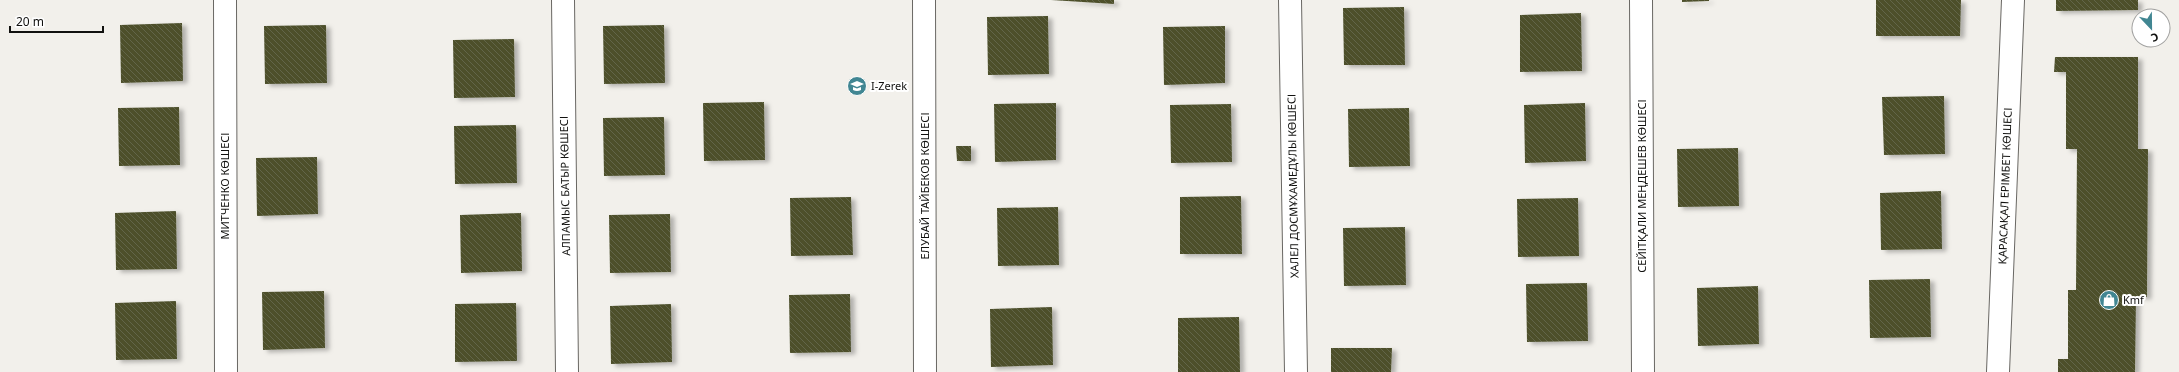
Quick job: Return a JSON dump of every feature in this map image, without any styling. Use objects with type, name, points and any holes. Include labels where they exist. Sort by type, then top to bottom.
[{"type":"street","name":"МИТЧЕНКО КӨШЕСІ","points":[[224,0],[226,372]]},
{"type":"street","name":"АЛПАМЫС БАТЫР КӨШЕСІ","points":[[563,0],[567,372]]},
{"type":"street","name":"ЕЛУБАЙ ТАЙБЕКОВ КӨШЕСІ","points":[[924,0],[925,372]]},
{"type":"street","name":"ХАЛЕЛ ДОСМҰХАМЕДҰЛЫ КӨШЕСІ","points":[[1290,0],[1296,372]]},
{"type":"street","name":"СЕЙІТҚАЛИ МЕҢДЕШЕВ КӨШЕСІ","points":[[1642,0],[1643,372]]},
{"type":"street","name":"ҚАРАСАҚАЛ ЕРІМБЕТ КӨШЕСІ","points":[[1998,372],[2013,0]]},
{"type":"building","points":[[1051,0],[1114,0],[1114,4]]},
{"type":"building","points":[[1682,0],[1709,0],[1709,1],[1682,2]]},
{"type":"building","points":[[1876,0],[1961,0],[1960,36],[1876,36]]},
{"type":"building","points":[[2056,0],[2138,0],[2138,8],[2131,8],[2131,10],[2056,11]]},
{"type":"building","points":[[1404,7],[1405,65],[1344,65],[1343,8]]},
{"type":"building","points":[[1581,13],[1582,71],[1520,72],[1520,15]]},
{"type":"building","points":[[1048,16],[1049,74],[988,75],[987,17]]},
{"type":"building","points":[[182,23],[183,81],[121,83],[120,25]]},
{"type":"building","points":[[326,25],[327,83],[265,84],[264,26]]},
{"type":"building","points":[[664,25],[665,83],[604,84],[603,26]]},
{"type":"building","points":[[1225,26],[1225,83],[1164,85],[1163,27]]},
{"type":"building","points":[[514,39],[515,97],[454,98],[453,40]]},
{"type":"building","points":[[2055,57],[2138,57],[2138,149],[2148,149],[2147,297],[2136,296],[2135,372],[2058,372],[2058,359],[2068,359],[2068,290],[2076,290],[2077,149],[2066,149],[2066,72],[2054,72]]},
{"type":"building","points":[[1944,96],[1945,154],[1884,155],[1882,97]]},
{"type":"building","points":[[764,102],[765,160],[704,161],[703,103]]},
{"type":"building","points":[[1056,103],[1056,160],[995,162],[994,104]]},
{"type":"building","points":[[1585,103],[1586,161],[1525,163],[1524,105]]},
{"type":"building","points":[[1231,104],[1232,162],[1171,163],[1170,105]]},
{"type":"building","points":[[179,107],[180,165],[119,166],[118,108]]},
{"type":"building","points":[[1409,108],[1410,166],[1349,167],[1348,109]]},
{"type":"building","points":[[664,117],[665,175],[604,176],[603,118]]},
{"type":"building","points":[[516,125],[517,183],[455,184],[454,126]]},
{"type":"building","points":[[956,146],[971,146],[971,161],[957,161]]},
{"type":"building","points":[[1738,148],[1739,206],[1678,207],[1677,149]]},
{"type":"building","points":[[317,157],[318,214],[257,216],[256,158]]},
{"type":"building","points":[[1941,191],[1942,249],[1881,250],[1880,193]]},
{"type":"building","points":[[1241,196],[1242,254],[1180,254],[1180,197]]},
{"type":"building","points":[[851,197],[853,255],[791,256],[790,198]]},
{"type":"building","points":[[1578,198],[1579,256],[1518,257],[1517,199]]},
{"type":"building","points":[[1058,207],[1059,265],[998,266],[997,208]]},
{"type":"building","points":[[176,211],[177,269],[116,270],[115,213]]},
{"type":"building","points":[[521,213],[522,271],[461,273],[460,215]]},
{"type":"building","points":[[670,214],[671,272],[610,273],[609,215]]},
{"type":"building","points":[[1405,227],[1406,285],[1344,286],[1343,228]]},
{"type":"building","points":[[1930,279],[1931,337],[1870,338],[1869,280]]},
{"type":"building","points":[[1587,283],[1588,341],[1527,342],[1526,284]]},
{"type":"building","points":[[1758,286],[1759,344],[1698,346],[1697,288]]},
{"type":"building","points":[[324,291],[325,348],[263,350],[262,292]]},
{"type":"building","points":[[850,294],[851,352],[790,353],[789,295]]},
{"type":"building","points":[[176,301],[177,359],[116,360],[115,303]]},
{"type":"building","points":[[516,303],[517,361],[455,362],[455,304]]},
{"type":"building","points":[[671,304],[672,362],[611,364],[610,306]]},
{"type":"building","points":[[1052,307],[1053,365],[991,367],[990,309]]},
{"type":"building","points":[[1239,317],[1240,372],[1178,372],[1178,318]]},
{"type":"building","points":[[1331,348],[1392,348],[1391,372],[1331,372]]},
{"type":"place","name":"I-Zerek","points":[[857,86]]},
{"type":"place","name":"Kmf","points":[[2109,300]]}]
